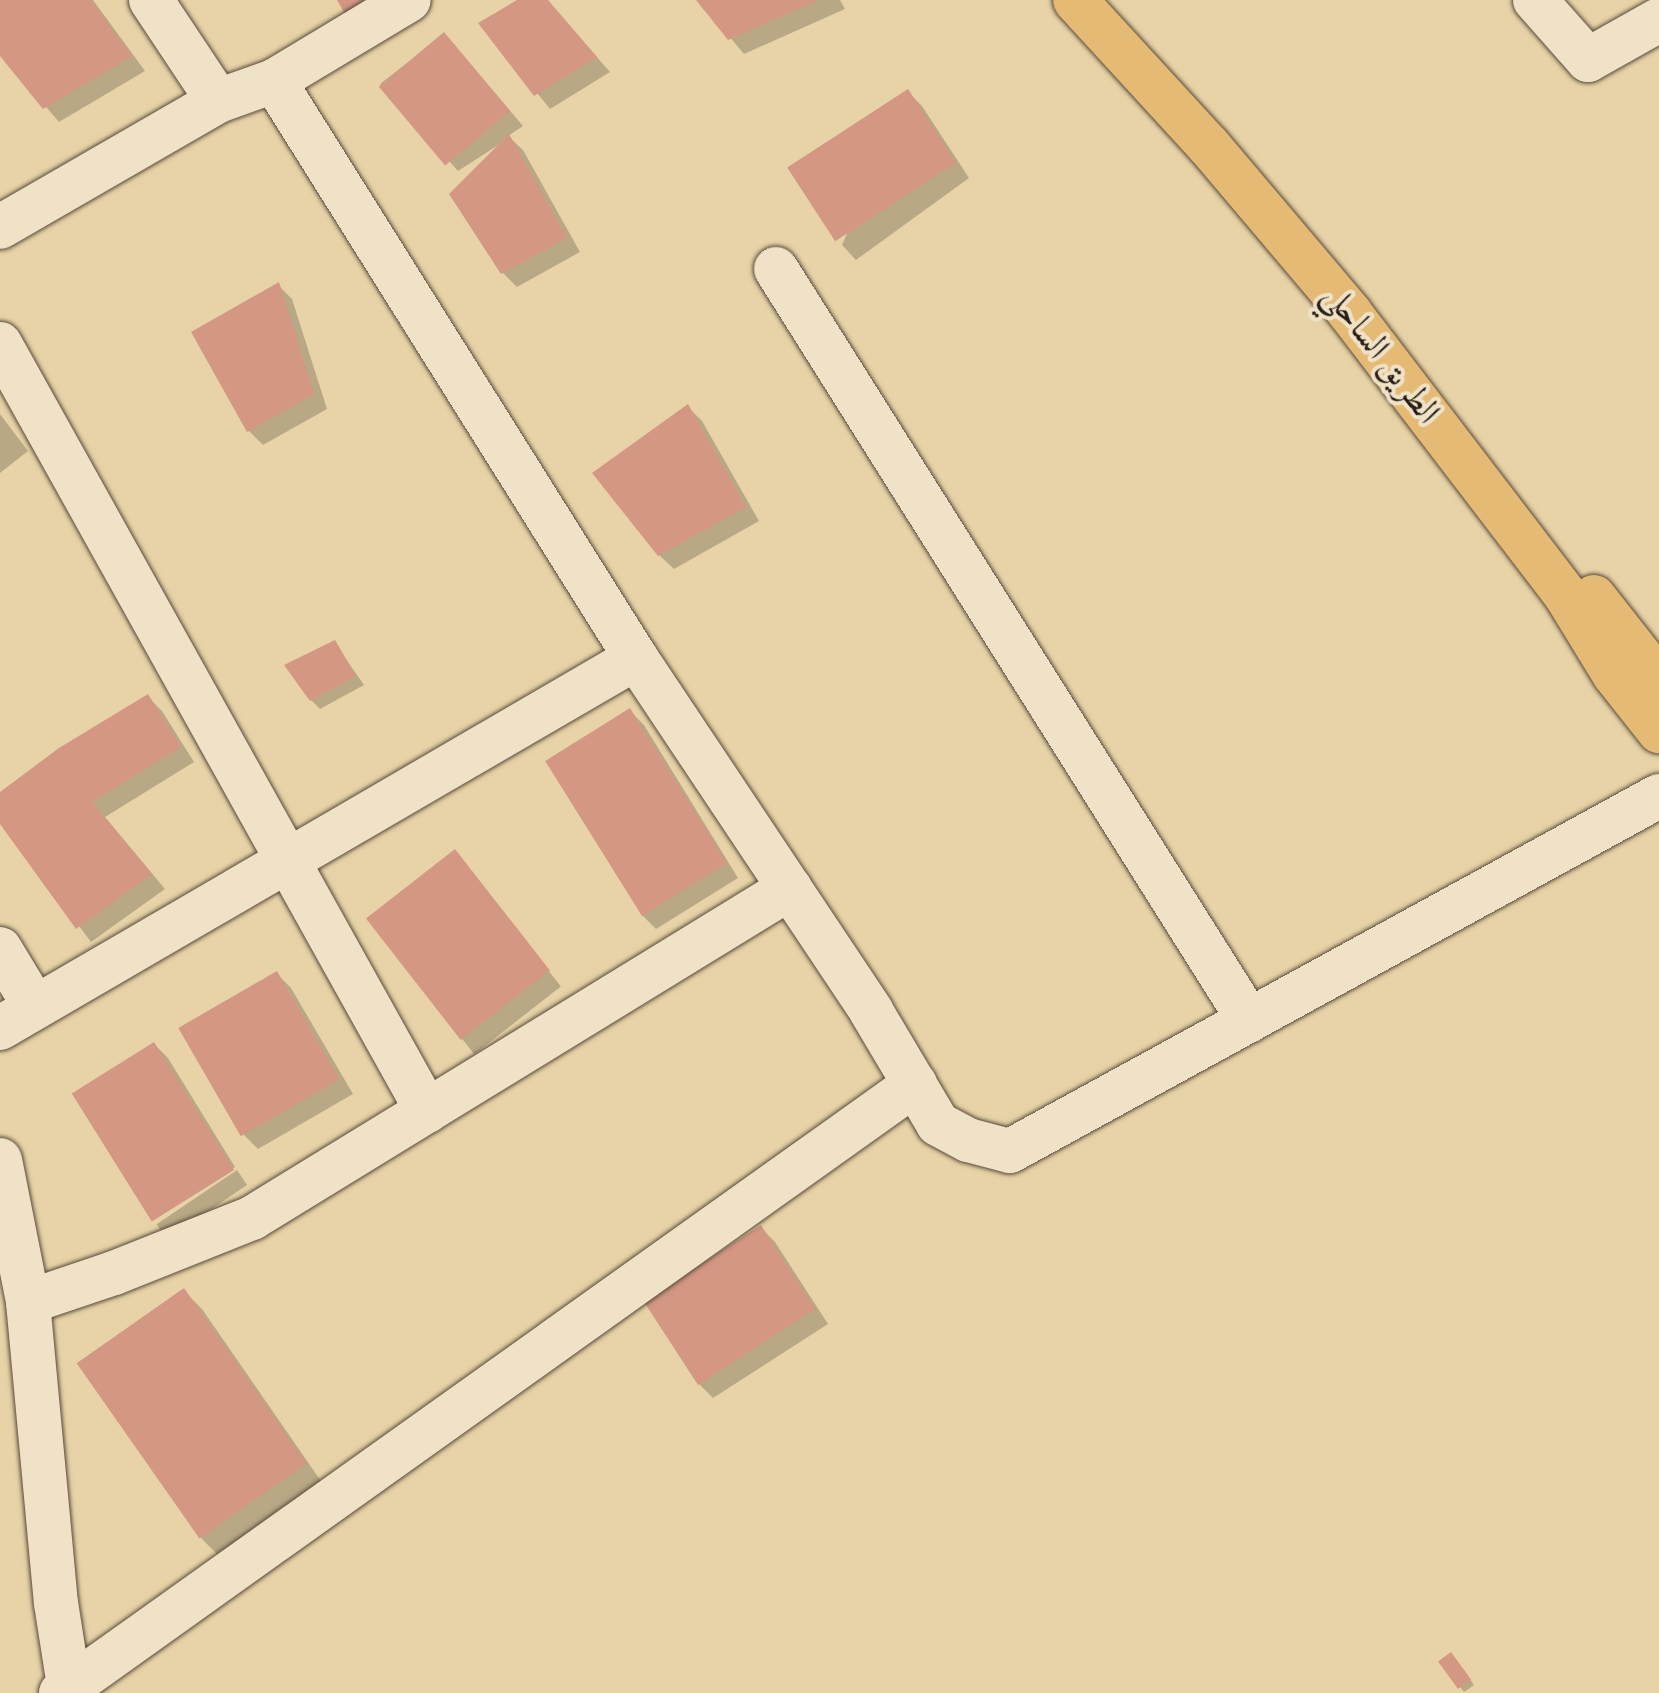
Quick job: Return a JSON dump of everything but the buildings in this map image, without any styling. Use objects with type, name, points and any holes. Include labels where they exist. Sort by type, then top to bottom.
[{"type":"highway","name":"الطريق الساحلي","points":[[1075,0],[1209,146],[1350,313],[1565,594],[1644,664],[1659,731]]},
{"type":"highway","points":[[1104,0],[1418,361],[1644,664]]},
{"type":"street","points":[[151,0],[218,101]]},
{"type":"street","points":[[0,227],[218,101],[274,81],[409,0]]},
{"type":"street","points":[[1535,0],[1588,60],[1659,20]]},
{"type":"street","points":[[274,81],[636,658],[790,888],[938,1124],[968,1140],[1010,1151],[1659,796]]},
{"type":"street","points":[[776,269],[1249,1020]]},
{"type":"street","points":[[0,344],[427,1111]]},
{"type":"street","points":[[0,949],[18,1017],[636,658]]},
{"type":"street","points":[[28,1302],[114,1273],[252,1218],[790,888]]},
{"type":"street","points":[[0,1160],[28,1302],[65,1690],[915,1084]]}]
